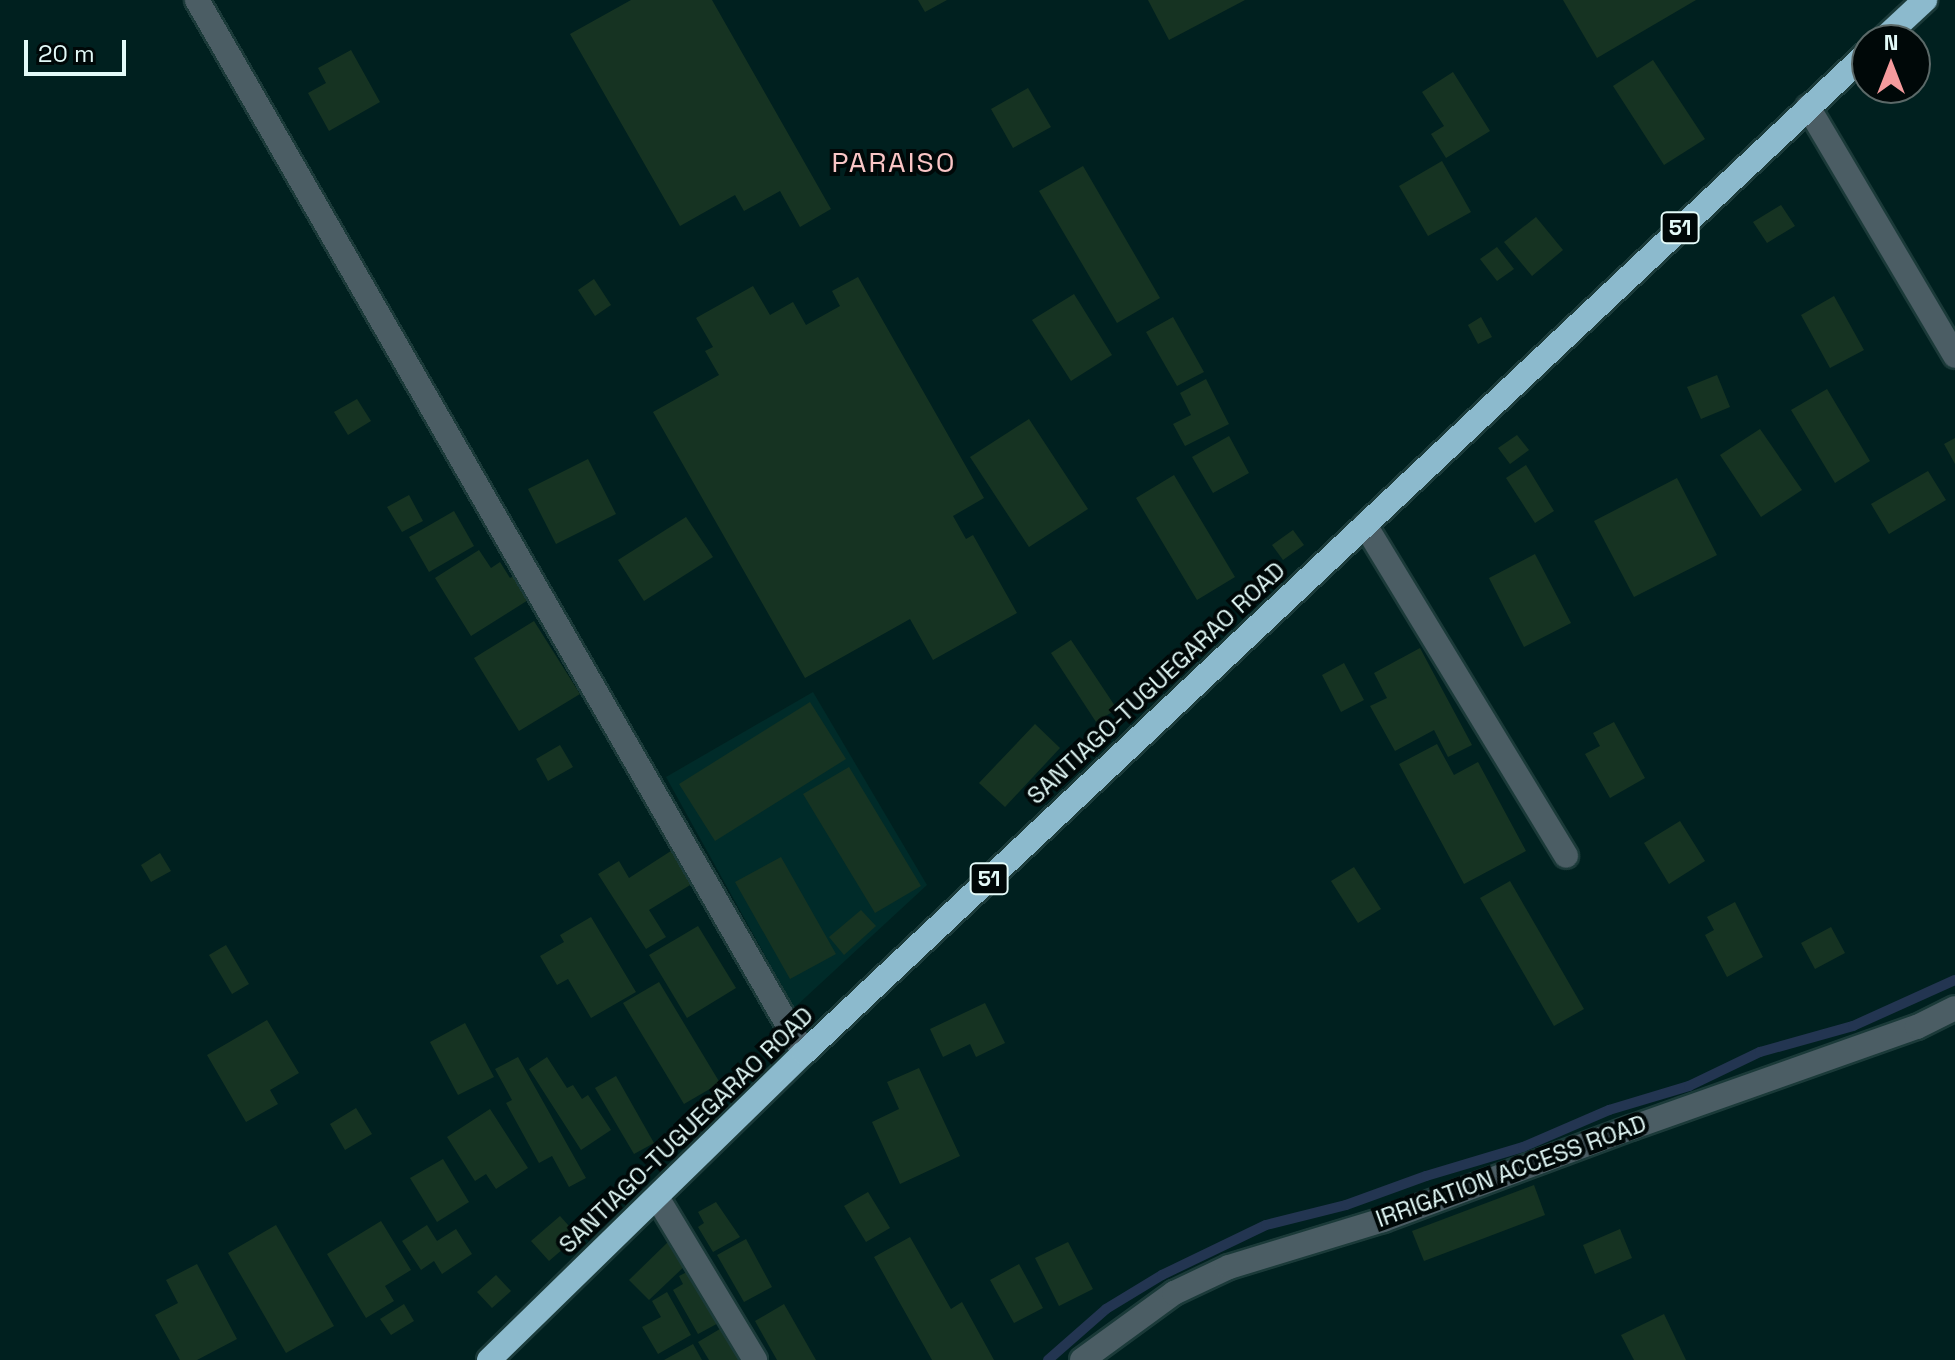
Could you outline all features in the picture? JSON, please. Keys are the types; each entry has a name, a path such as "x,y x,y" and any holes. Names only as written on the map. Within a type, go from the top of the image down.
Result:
{"highway":[{"path":"1899,24 1925,0"},
{"name":"SANTIAGO-TUGUEGARAO ROAD","path":"489,1360 658,1199 804,1053 1851,68"}],"street":[{"path":"197,0 804,1053"},
{"path":"1808,107 1955,356"},
{"path":"1365,525 1566,856"},
{"name":"IRRIGATION ACCESS ROAD","path":"1082,1360 1174,1293 1229,1267 1383,1220 1917,1027 1955,1008"},
{"path":"658,1199 755,1360"}],"shaded area":[{"path":"813,692 927,885 794,1008 666,777"}],"building":[{"path":"631,0 712,0 831,209 800,227 780,191 744,211 735,195 680,226 570,34"},
{"path":"918,0 947,0 925,12"},
{"path":"1148,0 1245,0 1169,40"},
{"path":"1563,0 1696,0 1597,58"},
{"path":"351,50 380,102 329,131 308,93 326,83 318,68"},
{"path":"1653,60 1705,139 1664,165 1613,86"},
{"path":"1453,72 1490,131 1446,158 1431,134 1444,126 1422,92"},
{"path":"1028,88 1051,127 1013,148 991,109"},
{"path":"1442,161 1471,212 1428,236 1399,186"},
{"path":"1083,166 1160,298 1117,323 1039,191"},
{"path":"1781,205 1795,226 1767,243 1753,222"},
{"path":"1536,217 1563,250 1532,276 1504,242"},
{"path":"1497,247 1514,269 1497,281 1480,259"},
{"path":"858,277 984,498 953,516 966,539 973,535 1017,613 933,660 910,619 805,678 653,412 719,375 705,351 713,347 696,318 753,286 770,315 793,302 806,325 840,306 832,291"},
{"path":"594,279 611,305 595,316 578,290"},
{"path":"1074,294 1112,355 1071,381 1032,320"},
{"path":"1834,296 1864,350 1830,368 1801,315"},
{"path":"1173,317 1204,372 1177,386 1146,332"},
{"path":"1481,317 1492,337 1478,344 1468,325"},
{"path":"1717,375 1730,407 1701,419 1687,387"},
{"path":"1206,379 1229,424 1185,446 1173,424 1191,415 1180,393"},
{"path":"1827,389 1870,461 1835,483 1791,410"},
{"path":"357,399 371,421 348,435 334,412"},
{"path":"1029,419 1088,509 1029,547 970,457"},
{"path":"1760,429 1802,490 1761,517 1720,455"},
{"path":"1517,435 1529,450 1510,464 1498,448"},
{"path":"1229,436 1249,473 1213,493 1192,457"},
{"path":"1955,438 1955,464 1944,444"},
{"path":"588,459 616,514 556,544 528,489"},
{"path":"1526,465 1554,511 1535,523 1506,478"},
{"path":"1928,471 1946,500 1889,534 1871,504"},
{"path":"1174,475 1235,577 1197,600 1136,498"},
{"path":"1677,478 1717,555 1634,597 1594,521"},
{"path":"409,495 423,521 402,532 387,507"},
{"path":"454,511 474,546 429,572 409,537"},
{"path":"686,517 713,557 644,601 618,560"},
{"path":"1293,530 1304,545 1283,560 1272,545"},
{"path":"479,550 491,568 500,562 510,578 518,574 533,597 471,636 435,578"},
{"path":"1535,554 1571,623 1524,647 1489,578"},
{"path":"534,621 580,694 519,731 474,658"},
{"path":"1071,640 1117,709 1096,722 1051,653"},
{"path":"1420,648 1472,745 1448,757 1434,730 1395,751 1370,706 1387,698 1374,673"},
{"path":"1344,663 1364,700 1341,712 1322,675"},
{"path":"810,702 846,759 715,841 679,784"},
{"path":"1614,722 1645,778 1610,798 1585,754 1600,746 1593,733"},
{"path":"1035,724 1060,748 1005,807 979,783"},
{"path":"1437,744 1454,775 1478,762 1526,851 1464,884 1399,764"},
{"path":"560,745 573,767 548,781 536,759"},
{"path":"849,767 921,886 875,913 803,794"},
{"path":"1680,821 1705,861 1669,884 1644,843"},
{"path":"674,849 695,882 649,910 666,937 646,949 598,874 619,861 629,878"},
{"path":"160,853 171,871 151,882 141,865"},
{"path":"781,857 836,954 790,979 735,882"},
{"path":"1354,867 1381,909 1358,923 1331,881"},
{"path":"1510,881 1584,1009 1554,1026 1480,898"},
{"path":"1735,902 1763,957 1727,977 1705,935 1714,930 1707,917"},
{"path":"861,910 876,926 844,955 829,937"},
{"path":"591,917 636,992 591,1018 568,979 557,985 540,956 564,942 560,935"},
{"path":"698,926 736,988 687,1018 649,955"},
{"path":"1831,927 1845,953 1815,969 1801,943"},
{"path":"226,945 249,984 232,994 209,955"},
{"path":"659,982 720,1083 684,1104 623,1003"},
{"path":"985,1003 1005,1043 976,1057 970,1044 943,1057 930,1029"},
{"path":"267,1020 299,1073 270,1090 278,1104 246,1122 207,1055"},
{"path":"465,1023 494,1077 458,1095 430,1042"},
{"path":"518,1057 586,1178 569,1187 552,1156 539,1163 506,1103 512,1100 495,1069"},
{"path":"547,1057 567,1088 573,1085 582,1099 588,1095 611,1130 581,1150 529,1069"},
{"path":"919,1068 960,1156 900,1184 872,1122 899,1109 887,1082"},
{"path":"616,1076 654,1143 634,1154 595,1088"},
{"path":"356,1108 372,1134 345,1150 330,1124"},
{"path":"490,1109 528,1168 496,1189 486,1174 475,1181 447,1137"},
{"path":"443,1159 469,1202 437,1222 410,1178"},
{"path":"1534,1185 1545,1215 1424,1261 1412,1231"},
{"path":"868,1192 890,1228 866,1242 844,1206"},
{"path":"716,1202 740,1237 713,1252 698,1227 704,1223 698,1212"},
{"path":"560,1216 578,1236 549,1261 531,1241"},
{"path":"381,1221 411,1270 385,1286 394,1301 366,1318 327,1254"},
{"path":"276,1225 334,1326 286,1353 228,1253"},
{"path":"427,1225 437,1241 456,1229 472,1254 442,1274 434,1261 421,1270 402,1241"},
{"path":"1620,1229 1632,1258 1595,1274 1583,1245"},
{"path":"910,1237 951,1309 962,1302 994,1360 932,1360 874,1257"},
{"path":"746,1239 772,1287 744,1302 717,1255"},
{"path":"669,1241 689,1262 649,1300 629,1280"},
{"path":"1068,1242 1093,1289 1059,1306 1035,1258"},
{"path":"197,1264 237,1339 197,1360 180,1360 155,1315 178,1303 166,1280"},
{"path":"1019,1264 1043,1308 1014,1323 990,1280"},
{"path":"695,1268 724,1320 698,1334 673,1290 683,1284 679,1276"},
{"path":"496,1275 511,1291 492,1308 477,1292"},
{"path":"667,1292 691,1335 658,1354 642,1327 661,1317 652,1301"},
{"path":"404,1304 414,1321 391,1335 380,1319"},
{"path":"784,1304 816,1360 777,1360 755,1321"},
{"path":"1664,1314 1686,1360 1634,1360 1621,1335"},
{"path":"730,1323 750,1360 709,1360 698,1342"},
{"path":"693,1344 702,1360 664,1360"}],"waterway":[{"path":"1048,1360 1106,1309 1162,1275 1266,1225 1346,1205 1426,1176 1523,1147 1609,1110 1689,1086 1760,1052 1853,1026 1955,980"}],"district":[{"name":"PARAISO","path":"894,162"}]}
